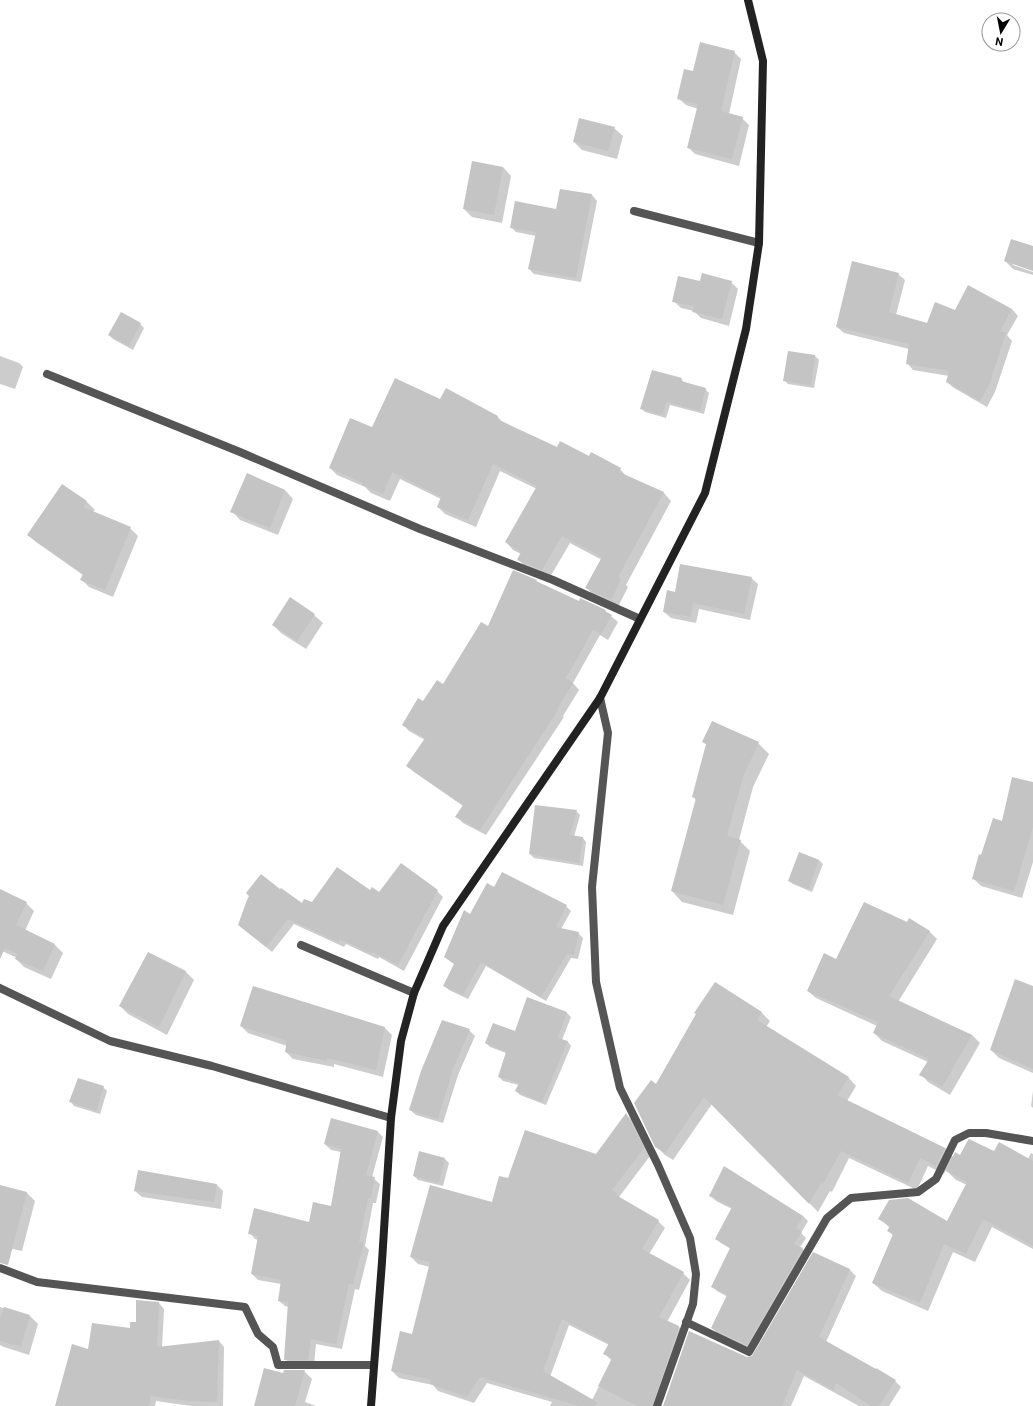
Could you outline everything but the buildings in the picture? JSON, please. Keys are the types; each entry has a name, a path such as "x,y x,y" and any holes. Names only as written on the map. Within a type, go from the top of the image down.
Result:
{"street":[{"path":"371,1406 391,1118 401,1041 414,994 443,926 600,698 705,493 746,329 759,243 763,61 748,0"},
{"path":"634,211 759,243"},
{"path":"47,374 240,452 420,529 553,580 640,619"},
{"path":"600,698 608,733 592,887 596,982 620,1088 658,1165 690,1238 696,1274 693,1304 657,1406"},
{"path":"301,945 414,994"},
{"path":"0,988 110,1041 212,1066 391,1118"},
{"path":"686,1322 748,1352 827,1218 851,1198 918,1192 936,1179 956,1140 969,1133 986,1133 1033,1141"},
{"path":"0,1268 37,1282 245,1307 258,1334 272,1347 278,1365 374,1365"}]}
